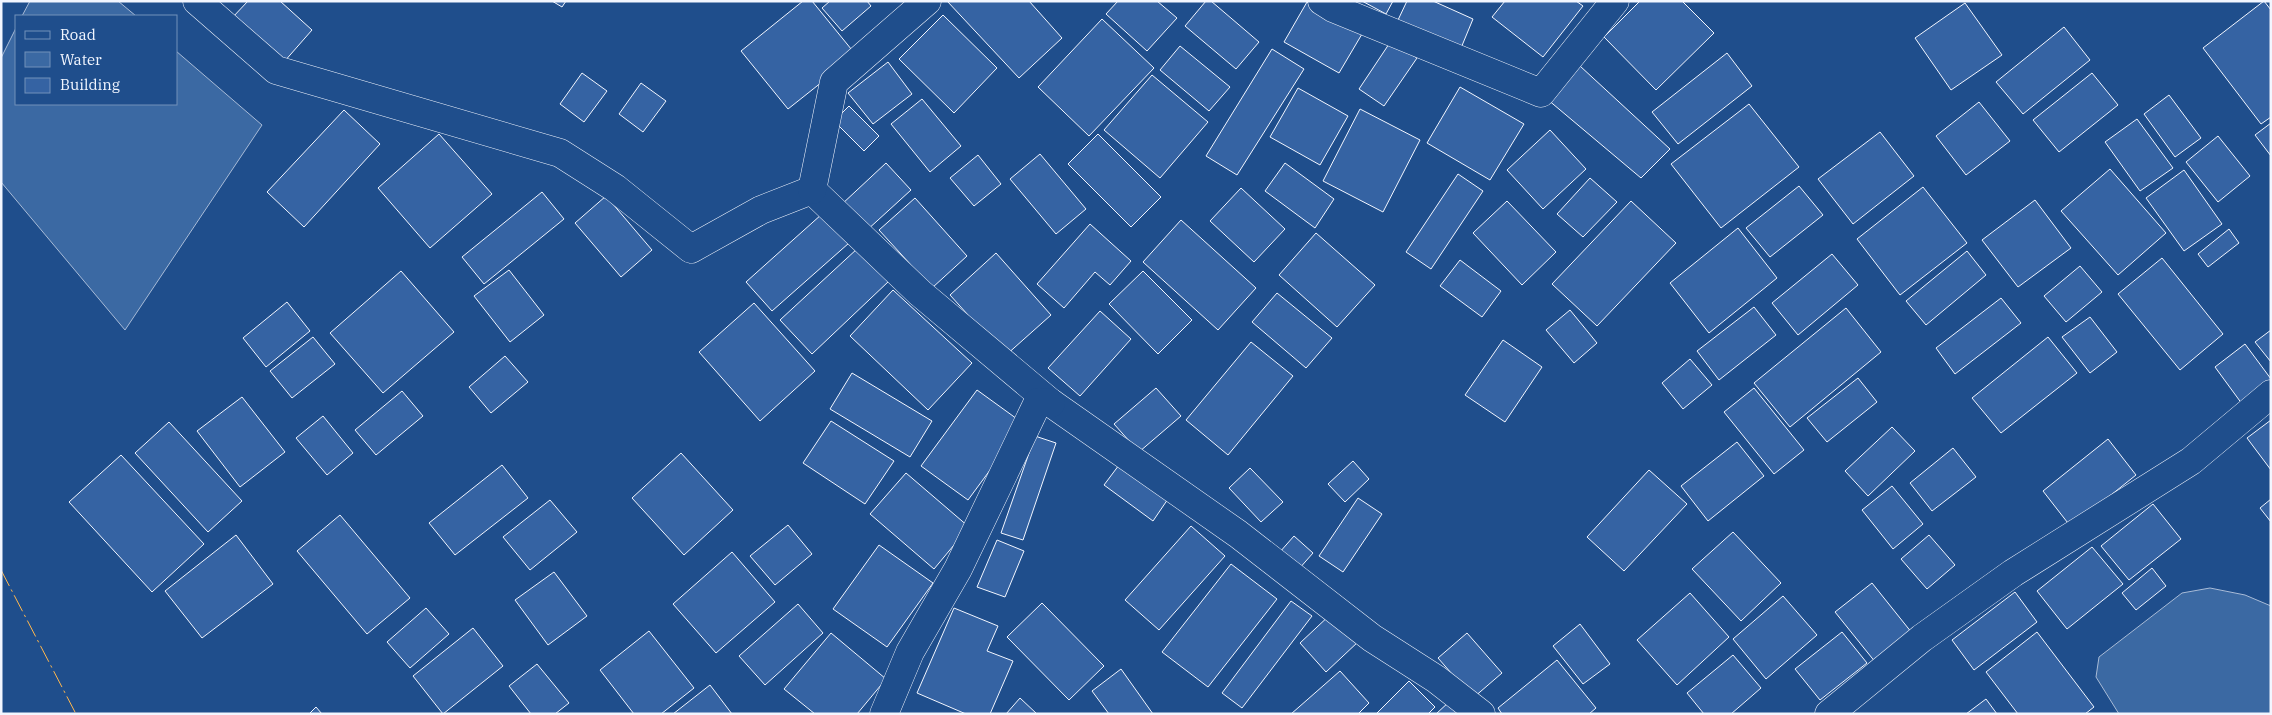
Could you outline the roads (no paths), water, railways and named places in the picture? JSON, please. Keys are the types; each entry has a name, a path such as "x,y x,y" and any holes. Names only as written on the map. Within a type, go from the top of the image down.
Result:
{"street":[{"path":"197,1 276,70 560,153 615,188 690,249 761,210 812,190"},
{"path":"812,190 834,82 927,1"},
{"path":"1322,1 1333,8 1541,93 1615,1"},
{"path":"812,190 920,293 1051,403 1238,534 1372,638 1436,679 1481,714"},
{"path":"1829,714 1922,638 2013,573 2191,461 2271,394"},
{"path":"884,714 910,652 958,569 1038,402 1051,403"}],"water":[{"path":"30,1 118,1 135,15 23,15"},
{"path":"15,30 15,105 178,105 178,53 262,125 125,330 1,182 1,58"},
{"path":"2210,588 2245,595 2271,606 2271,714 2119,714 2096,677 2099,657 2182,593"}]}
